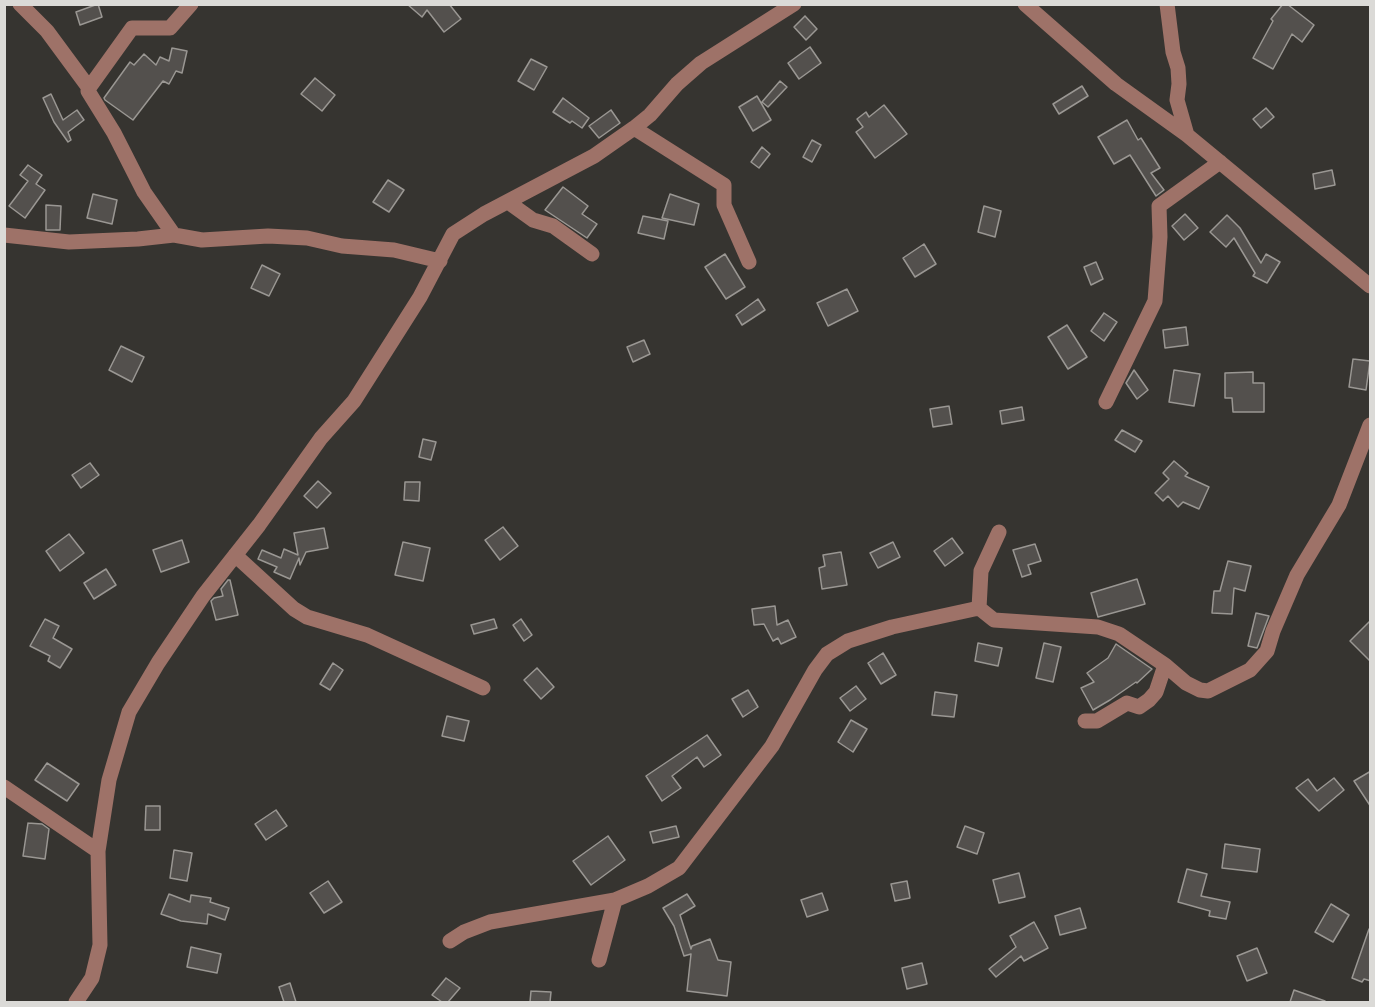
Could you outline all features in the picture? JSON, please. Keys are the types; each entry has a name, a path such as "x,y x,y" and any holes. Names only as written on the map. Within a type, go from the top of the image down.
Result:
{"street":[{"path":"20,4 47,31 89,88 88,91 114,133 144,192 174,235"},
{"path":"89,88 132,28 170,28 191,4"},
{"path":"76,1002 93,978 100,945 98,851 109,780 129,712 158,663 203,596 259,525 321,438 354,401 420,297 453,234 484,214 594,156 650,115 677,84 701,63 794,4"},
{"path":"1025,4 1116,84 1187,135 1371,286"},
{"path":"1167,4 1173,52 1178,68 1177,100 1187,135"},
{"path":"634,128 724,185 723,205 749,262"},
{"path":"1106,402 1155,301 1160,237 1159,206 1220,162"},
{"path":"508,202 533,220 553,226 592,254"},
{"path":"4,235 69,242 174,235 202,240 268,236 307,238 342,246 394,250 440,261"},
{"path":"979,608 994,620 1098,627 1119,634 1165,665 1186,683 1208,691 1250,670 1267,651 1297,574 1339,505 1371,425"},
{"path":"979,608 981,571 999,532"},
{"path":"235,555 294,609 307,617 367,635 483,688"},
{"path":"450,941 464,932 490,922 615,900 648,886 679,868 772,746 809,679 827,654 848,641 892,627 979,608"},
{"path":"1085,721 1097,721 1127,704 1139,707 1149,700 1156,692 1165,665"},
{"path":"4,787 98,851"},
{"path":"599,960 615,900"}],"building":[{"path":"98,4 102,17 80,25 76,12"},
{"path":"407,4 449,4 461,19 444,32 427,10 422,17"},
{"path":"1283,4 1287,4 1314,25 1302,42 1292,34 1273,69 1253,58 1273,21 1271,19"},
{"path":"805,16 817,29 806,40 794,27"},
{"path":"810,47 821,63 799,79 788,63"},
{"path":"172,48 187,51 182,73 176,71 169,84 163,81 133,120 105,100 104,98 130,62 134,65 144,54 156,65 160,57 169,61"},
{"path":"531,59 547,67 534,90 518,81"},
{"path":"315,78 335,95 322,111 301,94"},
{"path":"780,81 787,87 768,107 762,102"},
{"path":"1082,86 1088,96 1059,114 1053,104"},
{"path":"51,94 63,120 77,110 84,120 68,132 71,140 68,142 54,122 43,98"},
{"path":"757,96 771,120 753,131 739,107"},
{"path":"563,98 589,118 582,128 553,112"},
{"path":"884,105 907,134 875,158 856,132 863,127 857,119 866,112 869,117"},
{"path":"1266,108 1274,117 1261,128 1253,119"},
{"path":"611,110 620,123 599,138 589,126"},
{"path":"1127,120 1138,140 1141,138 1160,168 1151,173 1164,190 1156,196 1130,155 1114,164 1098,137"},
{"path":"812,140 821,145 812,162 803,157"},
{"path":"762,147 770,154 759,168 751,162"},
{"path":"28,165 42,175 36,184 45,190 25,218 9,206 28,181 20,175"},
{"path":"1332,170 1335,185 1315,189 1313,174"},
{"path":"388,180 404,190 389,212 373,202"},
{"path":"563,187 588,206 582,214 597,224 587,238 545,210"},
{"path":"93,194 117,200 112,224 87,218"},
{"path":"670,194 699,204 694,225 662,218"},
{"path":"46,205 61,206 60,230 46,230"},
{"path":"984,206 1001,211 995,237 978,232"},
{"path":"1185,214 1198,228 1184,240 1172,226"},
{"path":"1227,215 1240,228 1261,263 1266,254 1280,262 1267,283 1253,276 1255,273 1234,238 1226,247 1210,232"},
{"path":"643,216 668,221 664,239 638,233"},
{"path":"924,244 936,264 915,277 903,258"},
{"path":"725,254 745,287 726,299 705,267"},
{"path":"1096,262 1103,279 1091,285 1084,267"},
{"path":"262,265 280,274 269,296 251,288"},
{"path":"847,289 858,311 828,326 817,303"},
{"path":"758,299 765,310 742,325 736,315"},
{"path":"1104,313 1117,322 1104,341 1091,331"},
{"path":"1067,325 1087,357 1068,369 1048,337"},
{"path":"1186,327 1188,345 1165,348 1163,330"},
{"path":"644,340 650,354 633,362 627,347"},
{"path":"121,346 144,357 132,382 109,370"},
{"path":"1353,359 1370,361 1366,390 1349,387"},
{"path":"1134,370 1148,390 1137,399 1126,383"},
{"path":"1174,370 1200,374 1194,406 1169,402"},
{"path":"1253,372 1253,383 1264,383 1264,412 1233,412 1232,398 1225,398 1225,373"},
{"path":"949,406 952,424 933,427 930,409"},
{"path":"1022,407 1024,420 1002,424 1000,411"},
{"path":"1122,430 1142,441 1135,452 1115,440"},
{"path":"423,439 436,442 431,460 419,457"},
{"path":"1174,461 1188,473 1185,476 1209,487 1199,509 1183,502 1178,507 1168,496 1163,501 1155,493 1169,479 1163,473"},
{"path":"90,463 99,475 81,488 72,475"},
{"path":"318,481 331,493 317,508 304,496"},
{"path":"405,482 420,482 419,501 404,500"},
{"path":"503,527 518,546 500,560 485,540"},
{"path":"324,528 328,548 306,552 300,565 299,558 290,579 274,572 277,567 258,559 262,550 281,558 284,549 298,555 294,533"},
{"path":"69,534 84,553 60,571 46,551"},
{"path":"952,538 963,553 945,566 934,551"},
{"path":"182,540 189,562 161,572 153,550"},
{"path":"403,542 430,548 423,581 395,575"},
{"path":"893,542 900,557 878,568 870,553"},
{"path":"1035,544 1041,561 1028,565 1031,574 1022,577 1013,550"},
{"path":"841,552 847,585 822,589 819,568 825,566 823,555"},
{"path":"1228,561 1251,566 1245,591 1234,588 1232,614 1212,613 1214,591 1220,591"},
{"path":"106,569 116,585 94,599 84,583"},
{"path":"1137,579 1145,604 1098,617 1091,593"},
{"path":"230,580 238,615 216,620 211,601 223,596 221,589"},
{"path":"775,606 777,625 788,620 796,637 781,644 778,638 773,641 764,624 754,625 752,609"},
{"path":"1256,613 1269,616 1257,648 1248,646"},
{"path":"45,619 59,626 53,638 72,649 60,668 48,661 50,656 30,646"},
{"path":"494,619 497,628 474,634 471,625"},
{"path":"521,619 532,635 524,641 513,625"},
{"path":"1371,620 1371,662 1350,641"},
{"path":"978,643 1002,648 998,666 975,661"},
{"path":"1044,643 1061,647 1053,682 1036,678"},
{"path":"1116,644 1152,669 1137,683 1093,710 1081,688 1094,682 1087,673 1108,658"},
{"path":"883,653 896,675 881,684 868,663"},
{"path":"333,663 343,670 330,690 320,684"},
{"path":"537,668 554,687 541,699 524,680"},
{"path":"856,686 866,699 850,711 840,698"},
{"path":"748,690 758,707 743,717 732,699"},
{"path":"935,692 957,695 954,717 932,715"},
{"path":"447,716 469,721 464,741 442,736"},
{"path":"851,720 867,729 853,752 838,742"},
{"path":"707,735 721,755 704,767 697,757 672,776 681,788 662,801 646,776"},
{"path":"47,763 79,784 67,801 35,780"},
{"path":"1371,771 1371,807 1354,781"},
{"path":"1334,778 1344,790 1319,811 1296,788 1308,779 1317,791"},
{"path":"146,806 160,806 160,830 145,830"},
{"path":"276,810 287,826 266,840 255,824"},
{"path":"28,823 42,824 49,829 45,859 23,856"},
{"path":"676,826 679,837 653,843 650,832"},
{"path":"965,826 984,833 977,854 957,847"},
{"path":"608,836 625,860 591,885 573,861"},
{"path":"1225,844 1260,849 1257,872 1222,868"},
{"path":"174,850 192,853 187,881 170,878"},
{"path":"1187,869 1207,874 1201,896 1230,902 1226,919 1209,916 1210,911 1178,902"},
{"path":"1019,873 1025,897 999,903 993,880"},
{"path":"328,881 342,902 324,913 310,893"},
{"path":"907,881 910,898 895,901 891,884"},
{"path":"822,893 828,910 807,917 801,900"},
{"path":"169,894 190,902 191,895 211,898 210,902 229,908 225,920 208,914 207,924 181,921 161,914"},
{"path":"687,894 695,906 680,915 691,949 692,946 710,939 718,960 731,962 727,996 687,991 691,954 684,956 674,926 663,908"},
{"path":"1331,904 1349,915 1333,942 1315,932"},
{"path":"1080,908 1086,928 1060,935 1055,916"},
{"path":"1034,922 1048,948 1024,961 1021,956 996,977 989,969 1016,947 1010,936"},
{"path":"1369,929 1371,929 1371,981 1364,979 1362,982 1352,978"},
{"path":"191,947 221,954 217,973 187,967"},
{"path":"1257,948 1267,973 1247,981 1237,956"},
{"path":"922,963 927,984 907,989 902,968"},
{"path":"446,978 460,988 448,1002 442,1002 432,995"},
{"path":"290,983 296,1002 284,1002 279,987"},
{"path":"1294,990 1325,1001 1325,1002 1290,1002"},
{"path":"531,991 551,992 550,1002 530,1002"}]}
